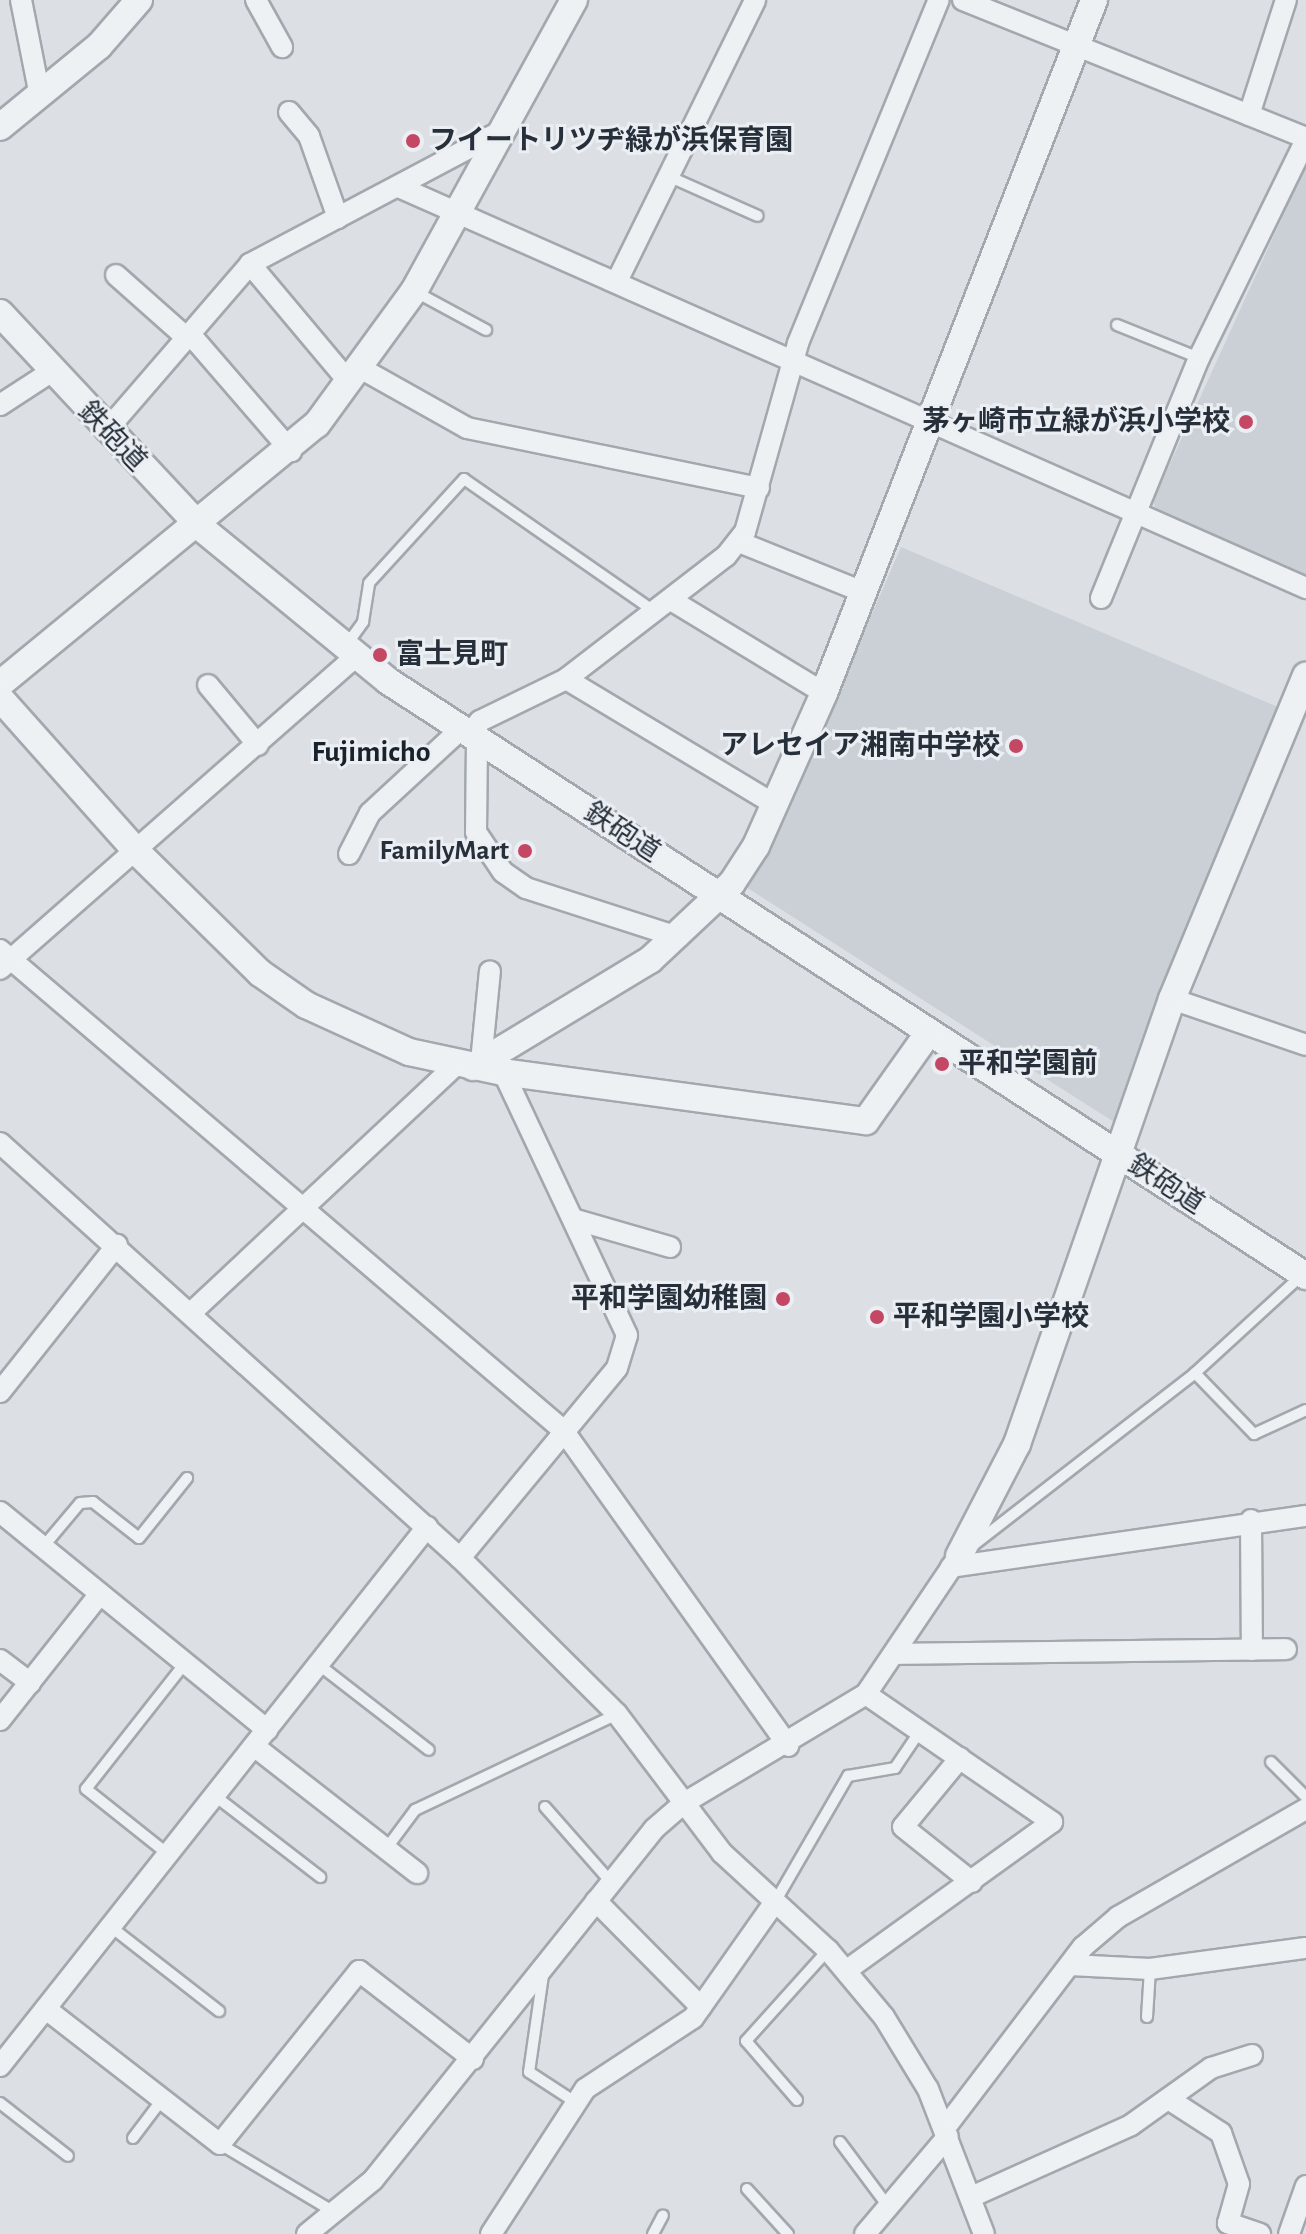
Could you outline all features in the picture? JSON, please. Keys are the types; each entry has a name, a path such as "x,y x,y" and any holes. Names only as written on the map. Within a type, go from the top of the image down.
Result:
{"street":[{"path":"21,0 40,96"},
{"path":"0,127 40,96 139,0"},
{"path":"256,0 282,47"},
{"path":"0,684 200,527 291,451 356,376 414,291 574,0"},
{"path":"617,281 755,0"},
{"path":"349,854 370,813 469,734 480,721 566,679 739,542 759,488 792,360 939,0"},
{"path":"963,0 1306,139 1199,358 1101,598"},
{"path":"193,1311 298,1208 478,1067 623,979 678,937 719,896 777,806 931,421 1094,0"},
{"path":"1249,115 1286,0"},
{"path":"289,112 309,136 338,218"},
{"path":"106,431 250,264 503,130"},
{"path":"399,187 1306,588"},
{"path":"250,264 356,376 467,428 759,488"},
{"path":"116,275 188,336 291,451"},
{"name":"鉄砲道","path":"0,313 49,373 200,527 350,652 469,734 1305,1274"},
{"path":"0,405 49,373"},
{"path":"739,542 863,592"},
{"path":"662,606 824,693"},
{"path":"350,652 258,745 139,854 3,959 563,1430 788,1746"},
{"path":"307,2234 335,2213 473,2059 544,1973 610,1881 684,1803 788,1746 866,1694 896,1654 955,1561 1017,1444 1122,1157 1172,999 1306,676"},
{"path":"566,679 777,806"},
{"path":"208,685 258,745"},
{"path":"0,698 139,854 260,973 306,1005 363,1034 478,1067 866,1121 929,1032"},
{"path":"469,734 476,832 503,872 526,888 678,937"},
{"path":"460,1558 617,1368 627,1335 573,1219 478,1067 490,971"},
{"path":"1172,999 1306,1045"},
{"path":"0,1143 193,1311 427,1527 617,1714 684,1803 774,1903 847,1970 909,2053 946,2132 984,2234"},
{"path":"573,1219 670,1247"},
{"path":"3,1384 117,1245"},
{"path":"0,1512 185,1663 260,1738 417,1873"},
{"path":"955,1561 1251,1520 1306,1516"},
{"path":"1251,1520 1252,1650"},
{"path":"0,2066 427,1527"},
{"path":"0,1720 100,1594"},
{"path":"896,1654 1286,1649"},
{"path":"0,1660 30,1683"},
{"path":"847,1970 1052,1822 866,1694"},
{"path":"960,1758 903,1827 972,1882"},
{"path":"865,2234 946,2132 1070,1965 1118,1917 1306,1809"},
{"path":"596,1901 701,2007"},
{"path":"491,2234 575,2102 599,2073 701,2007 774,1903"},
{"path":"1070,1965 1150,1969 1306,1948"},
{"path":"46,2009 220,2144 359,1971 473,2059"},
{"path":"971,2197 1073,2154 1170,2100 1211,2068 1252,2055"},
{"path":"1170,2100 1221,2133 1239,2184 1228,2223 1260,2234"},
{"path":"1289,2234 1306,2186"}],"lane":[{"path":"668,176 758,216"},
{"path":"414,291 486,330"},
{"path":"1117,325 1199,358"},
{"path":"350,652 363,622 369,583 464,479 662,606"},
{"path":"955,1561 1195,1373 1305,1274"},
{"path":"1195,1373 1254,1434 1306,1410"},
{"path":"43,1547 80,1503 93,1502 139,1538 187,1478"},
{"path":"169,1855 86,1789 185,1663"},
{"path":"318,1664 429,1750"},
{"path":"386,1849 415,1810 617,1714"},
{"path":"774,1903 848,1776 895,1768 920,1731"},
{"path":"1271,1762 1306,1797"},
{"path":"215,1796 320,1877"},
{"path":"545,1807 610,1881"},
{"path":"111,1927 219,2011"},
{"path":"797,2100 746,2041 828,1950"},
{"path":"1147,2017 1150,1969"},
{"path":"544,1973 529,2072 575,2102"},
{"path":"133,2138 161,2101"},
{"path":"0,2103 68,2156"},
{"path":"840,2142 887,2205"},
{"path":"220,2144 335,2213"},
{"path":"747,2189 788,2234"},
{"path":"653,2234 663,2215"}],"shaded area":[{"name":"茅ヶ崎市立緑が浜小学校","path":"1306,165 1306,575 1156,510 1153,501"},
{"path":"901,547 1278,707 1114,1122 746,887 779,828"}],"place":[{"name":"フイートリツヂ緑が浜保育園","path":"413,141"},
{"name":"茅ヶ崎市立緑が浜小学校","path":"1246,422"},
{"name":"富士見町","path":"380,655"},
{"name":"アレセイア湘南中学校","path":"1016,746"},
{"name":"FamilyMart","path":"525,851"},
{"name":"平和学園前","path":"942,1064"},
{"name":"平和学園幼稚園","path":"783,1299"},
{"name":"平和学園小学校","path":"877,1317"}],"district":[{"name":"Fujimicho","path":"371,752"}]}
